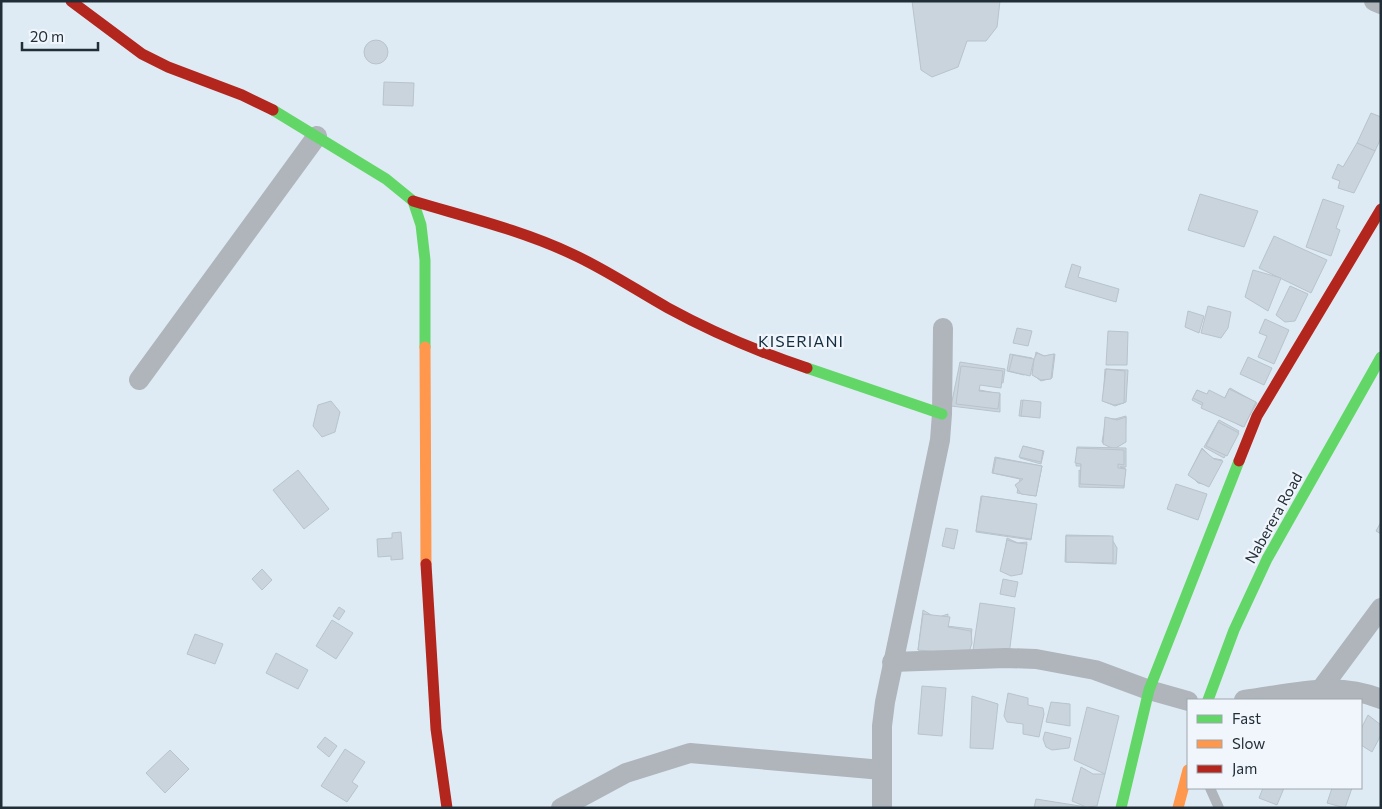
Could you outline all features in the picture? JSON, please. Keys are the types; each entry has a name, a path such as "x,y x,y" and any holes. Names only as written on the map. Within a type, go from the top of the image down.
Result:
{"street":[{"path":"71,1 142,54 168,67 242,94 274,110 386,179 413,201 528,235 573,254 670,309 724,336 776,358 942,414"},
{"path":"1374,1 1381,4"},
{"path":"139,380 316,136"},
{"path":"413,201 421,225 425,260 425,544 436,728 447,808"},
{"path":"1122,808 1150,690 1257,416 1381,209"},
{"path":"882,808 882,726 892,662 935,466 942,414 944,328"},
{"name":"Naberera Road","path":"1208,699 1234,630 1267,559 1381,357"},
{"path":"1321,689 1381,608"},
{"path":"892,662 1006,658 1036,659 1095,670 1150,690 1187,701"},
{"path":"1251,699 1321,689 1353,690 1381,700"},
{"path":"561,808 626,773 690,753 882,770"},
{"path":"1178,808 1187,774"}],"lane":[{"path":"1210,789 1219,808"}],"building":[{"path":"912,1 1000,1 997,27 986,41 967,41 958,67 932,77 921,70"},
{"path":"376,40 381,41 387,47 387,57 381,63 376,64 371,63 365,57 364,52 365,47 371,41"},
{"path":"384,82 414,83 413,106 383,105"},
{"path":"1371,113 1381,117 1381,138 1375,151 1357,143"},
{"path":"1357,143 1375,151 1354,193 1338,188 1340,181 1332,178 1338,164 1343,167"},
{"path":"1200,194 1258,211 1244,247 1188,230"},
{"path":"1323,199 1344,206 1336,228 1340,230 1331,256 1306,247"},
{"path":"1274,236 1327,260 1311,293 1259,268"},
{"path":"1072,264 1081,267 1078,277 1119,289 1116,302 1065,287"},
{"path":"1253,270 1281,278 1268,311 1245,297"},
{"path":"1290,286 1308,294 1295,321 1285,322 1276,315"},
{"path":"1208,306 1231,312 1228,328 1221,338 1201,333"},
{"path":"1188,311 1204,316 1199,333 1185,327"},
{"path":"1265,319 1289,330 1274,364 1258,357 1267,336 1259,333"},
{"path":"1017,328 1032,331 1028,346 1013,343"},
{"path":"1108,331 1128,332 1127,365 1106,365"},
{"path":"1036,352 1044,356 1055,354 1052,378 1041,381 1032,374"},
{"path":"1037,353 1044,356 1054,354 1051,379 1041,380 1032,375 1034,359"},
{"path":"1010,354 1032,358 1030,370 1024,375 1007,371"},
{"path":"1013,355 1034,359 1030,376 1009,371"},
{"path":"1248,357 1272,368 1264,385 1240,374"},
{"path":"960,362 1005,369 1003,383 974,378 970,397 980,390 1000,394 1000,412 951,406"},
{"path":"961,366 1003,371 1001,388 980,385 979,391 1000,393 998,409 956,404"},
{"path":"1105,369 1128,370 1126,402 1115,406 1103,401"},
{"path":"1106,369 1125,371 1124,403 1114,405 1102,401"},
{"path":"1230,388 1257,403 1243,427 1192,400 1197,390 1207,395 1209,391 1224,399"},
{"path":"1229,389 1256,402 1244,427 1201,408 1203,403 1193,398 1197,390 1207,394 1209,390 1225,398"},
{"path":"1021,400 1039,404 1038,417 1019,416"},
{"path":"1023,400 1041,402 1040,418 1021,416"},
{"path":"331,401 340,412 335,432 322,437 313,426 318,405"},
{"path":"1126,416 1125,442 1113,447 1102,442 1106,418 1115,419"},
{"path":"1105,417 1117,420 1126,417 1126,442 1114,449 1103,444"},
{"path":"1219,420 1239,431 1224,458 1204,447"},
{"path":"1218,422 1239,433 1227,456 1206,446"},
{"path":"1023,446 1044,451 1041,464 1020,458"},
{"path":"1023,446 1043,451 1041,462 1019,457"},
{"path":"1077,447 1126,448 1126,467 1120,467 1125,468 1124,488 1079,487 1079,470 1081,471 1081,466 1076,466"},
{"path":"1077,448 1124,450 1124,465 1118,464 1118,468 1126,469 1124,486 1080,484 1081,464 1075,463"},
{"path":"1202,448 1212,458 1222,460 1209,485 1198,483 1189,474"},
{"path":"1202,449 1214,459 1223,461 1209,487 1188,475"},
{"path":"995,457 1042,466 1036,496 1017,493 1020,479 992,473"},
{"path":"996,458 1042,466 1036,496 1021,494 1015,485 1023,479 993,473"},
{"path":"298,470 329,509 304,529 273,490"},
{"path":"1176,484 1207,494 1198,520 1167,509"},
{"path":"981,496 1036,504 1031,540 976,532"},
{"path":"982,496 1037,504 1031,539 976,531"},
{"path":"1381,522 1381,534 1376,531"},
{"path":"946,528 958,530 954,549 942,546"},
{"path":"401,532 403,559 391,560 391,556 378,557 377,539 392,538 392,533"},
{"path":"1066,535 1110,536 1117,548 1116,564 1065,562"},
{"path":"1066,536 1113,536 1113,563 1066,562"},
{"path":"1007,538 1018,543 1027,542 1022,572 1011,575 1002,570"},
{"path":"1007,540 1027,544 1022,574 1011,576 1000,571"},
{"path":"262,569 272,580 262,590 252,579"},
{"path":"1003,579 1018,582 1015,597 1000,594"},
{"path":"980,603 1015,608 1009,655 973,650"},
{"path":"339,607 345,611 339,620 333,616"},
{"path":"923,610 936,618 948,614 947,626 972,629 969,656 918,650"},
{"path":"923,614 950,617 948,627 971,631 972,643 968,655 918,650"},
{"path":"332,620 353,633 336,659 316,646"},
{"path":"195,634 223,644 215,664 187,654"},
{"path":"276,653 308,670 298,689 266,673"},
{"path":"922,686 946,688 942,736 918,734"},
{"path":"1008,693 1028,698 1028,705 1043,708 1044,714 1039,737 1023,734 1023,724 1007,722 1004,716"},
{"path":"972,696 998,704 993,749 970,748"},
{"path":"1051,702 1070,704 1070,726 1046,722"},
{"path":"1087,707 1119,716 1105,774 1074,760"},
{"path":"1368,715 1381,725 1381,735 1372,752 1362,746 1362,727"},
{"path":"1045,732 1071,738 1069,748 1052,750 1046,747 1043,739"},
{"path":"325,737 337,746 329,757 317,747"},
{"path":"345,749 365,762 352,782 358,786 347,802 321,786"},
{"path":"170,750 189,769 165,793 146,773"},
{"path":"1081,767 1093,774 1105,774 1097,806 1086,807 1072,801"},
{"path":"1263,789 1284,789 1277,805 1259,798"},
{"path":"1332,789 1352,789 1345,808 1327,803"},
{"path":"1036,799 1086,807 1034,808"}],"traffic: fast":[{"path":"273,110 386,179 413,201 421,225 425,260 425,347"},
{"path":"1208,699 1234,630 1267,559 1381,357"},
{"path":"807,368 942,414"},
{"path":"1121,808 1149,690 1239,461"}],"traffic: slow":[{"path":"425,347 426,564"},
{"path":"1178,808 1187,774"}],"traffic: jam":[{"path":"71,1 142,54 168,67 242,95 273,110"},
{"path":"413,201 493,224 553,245 596,266 668,308 702,325 771,355 807,368"},
{"path":"1239,461 1257,416 1381,209"},
{"path":"426,564 436,729 447,808"}],"district":[{"name":"KISERIANI","path":"801,341"}]}
